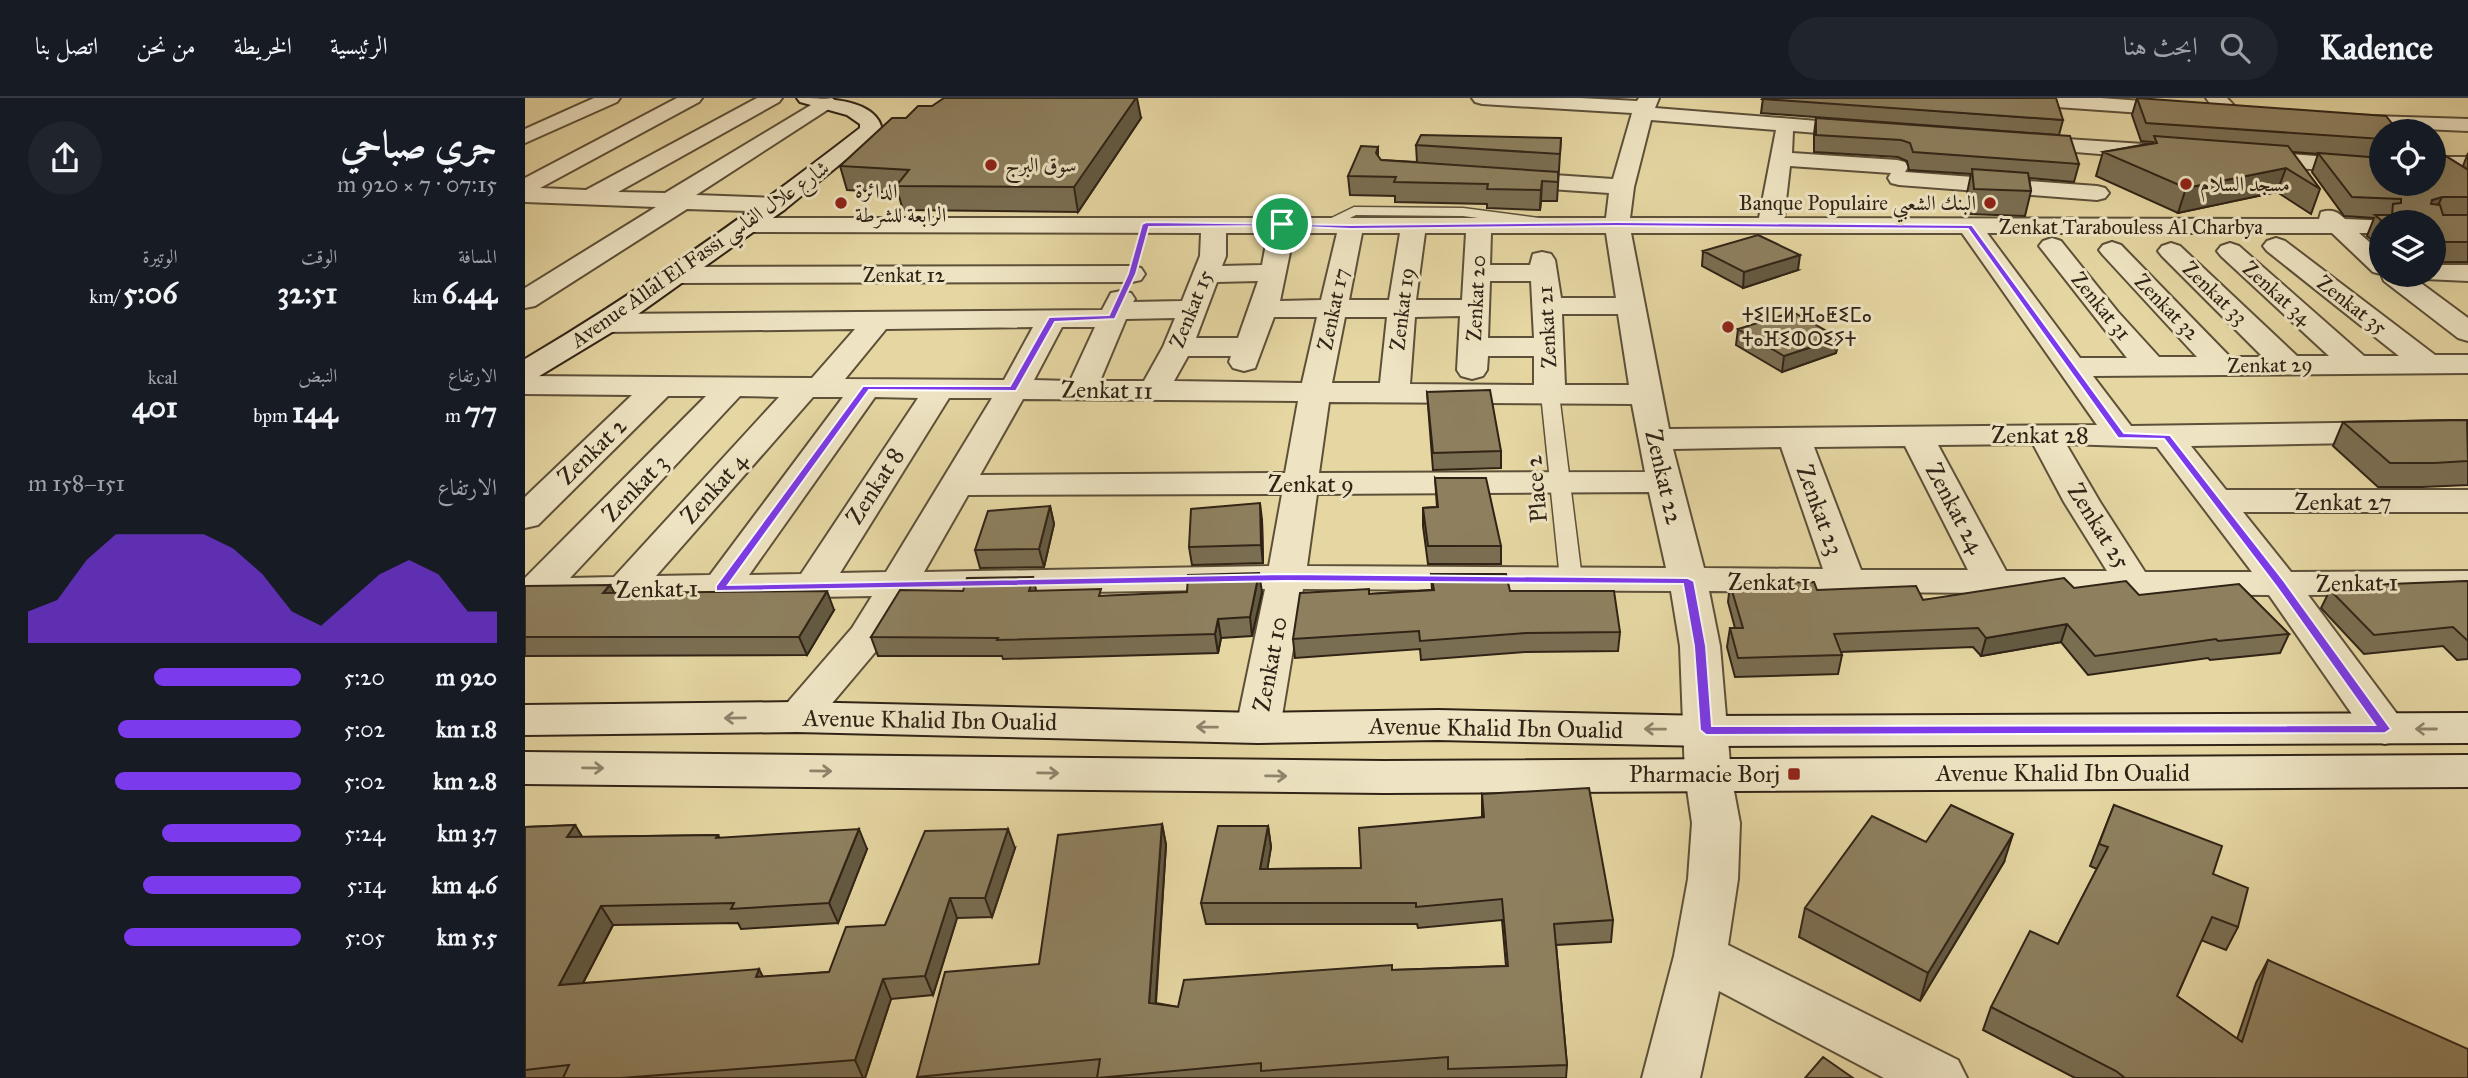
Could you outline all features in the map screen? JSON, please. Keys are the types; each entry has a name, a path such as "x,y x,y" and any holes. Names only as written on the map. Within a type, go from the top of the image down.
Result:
{"street":[{"path":"525,137 610,98"},
{"path":"525,187 692,98"},
{"path":"591,197 772,98"},
{"path":"1482,98 1645,106 1889,138 1907,227"},
{"path":"2013,98 2257,115"},
{"path":"2216,98 2232,114"},
{"path":"531,292 676,201 818,100"},
{"name":"Avenue Allal El Fassi شارع علال الفاسي","path":"525,372 607,323 776,205 871,130 870,122 854,111 818,100"},
{"path":"2082,101 2083,146 2110,239"},
{"name":"Zenkat 22","path":"1645,106 1622,187 1616,224 1654,439 1688,581 1700,646 1707,752 1716,823 1713,879 1700,957 1671,1078"},
{"path":"538,112 577,114"},
{"path":"2320,120 2369,126"},
{"path":"1772,226 1771,211 1785,125"},
{"path":"2446,126 2468,125"},
{"path":"2004,140 2194,154"},
{"path":"2222,156 2369,167"},
{"path":"1780,159 2097,193"},
{"path":"2289,162 2336,226 2369,255"},
{"path":"1485,178 1622,187"},
{"path":"525,195 776,205"},
{"name":"Zenkat Tarabouless Al Charbya","path":"747,225 1282,224 1351,227 1424,221 1479,226 1616,224 1980,227 2110,239 2279,236 2336,226 2369,226"},
{"name":"Zenkat 19","path":"1394,393 1405,272 1424,221"},
{"path":"1081,390 1132,274 1146,224"},
{"name":"Zenkat 15","path":"1154,390 1178,347 1213,256 1214,224"},
{"path":"1178,347 1247,355 1274,273 1282,224"},
{"path":"915,275 959,225"},
{"name":"Zenkat 20","path":"1479,226 1473,359 1549,347"},
{"name":"Zenkat 17","path":"1315,392 1351,227"},
{"path":"1980,227 2052,246 2110,239 2171,251 2230,251 2279,236"},
{"path":"1980,227 2071,366 2121,436"},
{"name":"Zenkat 35","path":"2279,236 2428,364"},
{"name":"Zenkat 32","path":"2110,239 2221,365"},
{"name":"Zenkat 31","path":"2052,246 2108,318 2150,365"},
{"name":"Zenkat 33","path":"2171,251 2289,365"},
{"name":"Zenkat 34","path":"2230,251 2355,364"},
{"name":"Zenkat 21","path":"1477,273 1543,266 1548,306 1550,394"},
{"path":"1205,274 1274,273"},
{"path":"2446,273 2468,273"},
{"name":"Zenkat 12","path":"675,275 1132,274"},
{"path":"2412,287 2456,314 2468,332"},
{"path":"1548,306 1630,306"},
{"path":"1264,309 1475,308"},
{"path":"607,323 1052,319 1192,309"},
{"path":"797,717 868,635 1052,319"},
{"name":"Zenkat 4","path":"623,590 877,322"},
{"name":"Zenkat 29","path":"2071,366 2468,364"},
{"name":"Zenkat 11","path":"525,384 1646,395"},
{"name":"Zenkat 2","path":"525,517 660,386"},
{"name":"Zenkat 3","path":"530,591 733,386"},
{"path":"720,588 866,388"},
{"name":"Zenkat 8","path":"813,585 940,388"},
{"name":"Zenkat 10","path":"1258,728 1286,578 1315,392"},
{"name":"Zenkat 28","path":"1654,439 2044,434 2167,437 2468,431"},
{"name":"Zenkat 25","path":"2044,434 2082,502 2133,582"},
{"name":"Zenkat 24","path":"1916,435 1993,581"},
{"path":"2167,437 2280,584 2385,729"},
{"name":"Zenkat 23","path":"1794,438 1847,582"},
{"name":"Zenkat 9","path":"956,485 1665,482"},
{"name":"Zenkat 27","path":"2217,501 2468,501"},
{"name":"Zenkat 1","path":"530,591 1286,578 2280,584 2468,582"},
{"name":"Avenue Khalid Ibn Oualid","path":"525,720 797,717 1258,728 1438,725 1707,752 2468,771"},
{"name":"Avenue Khalid Ibn Oualid","path":"528,772 1384,777 1707,752 2468,728"},
{"path":"1700,957 1938,1078"}],"lane":[{"path":"1322,226 1354,211 1424,221 1463,212 1560,225"},
{"name":"Place 2","path":"1550,394 1571,579"}],"building":[{"name":"سوق البرج","path":"944,98 1136,98 1074,187 896,186 909,170 840,166 892,118 906,118 918,106 932,106"},
{"path":"2056,98 2063,120 1762,99"},
{"path":"2137,98 2386,116 2388,119 2369,119 2369,138 2146,123"},
{"path":"1816,118 2070,136 2079,164 1913,152 1910,143 1901,140 1816,135"},
{"path":"1421,135 1561,138 1560,154 1416,145"},
{"path":"2154,136 2288,146 2320,189 2286,168 2186,188 2103,152 2157,143"},
{"path":"1361,146 1378,147 1376,153 1381,160 1558,172 1558,182 1542,181 1541,190 1487,189 1488,184 1394,182 1396,177 1348,176"},
{"path":"2318,153 2369,157 2369,196 2446,196 2446,156 2468,170 2468,197 2442,197 2432,200 2431,204 2440,205 2442,210 2392,210 2393,204 2401,203 2401,199 2352,197"},
{"path":"1972,169 2028,173 2031,191 1974,189"},
{"path":"2446,215 2468,215 2468,242 2446,242"},
{"path":"1758,235 1800,255 1744,272 1703,251"},
{"path":"1793,312 1839,338 1784,356 1738,329"},
{"path":"1490,390 1501,451 1433,453 1427,392"},
{"path":"2467,420 2468,461 2434,463 2390,463 2343,422"},
{"path":"1435,478 1486,478 1501,546 1428,546 1423,508 1438,507"},
{"path":"1260,503 1261,545 1189,547 1191,509"},
{"path":"1050,506 1039,549 975,550 988,511"},
{"path":"1259,573 1250,617 1218,619 1215,634 997,640 998,638 871,637 900,590 963,591 967,578 1033,577 1029,591 1101,589 1099,596 1187,592 1188,575"},
{"path":"1431,574 1506,574 1510,591 1614,591 1620,632 1526,633 1420,641 1419,631 1293,639 1300,593 1369,589 1369,594 1434,590"},
{"path":"2064,578 2074,588 2126,581 2139,595 2239,584 2289,634 2218,641 2216,639 2095,656 2067,624 1986,638 1978,628 1834,634 1842,655 1738,658 1730,628 1743,628 1730,584 1814,582 1817,590 1916,586 1923,600"},
{"path":"2468,581 2468,641 2453,627 2374,635 2330,590 2389,584"},
{"path":"610,585 603,593 827,591 799,637 525,637 525,586"},
{"path":"1589,788 1613,920 1554,924 1567,1065 1448,1069 1448,1057 1261,1071 1261,1063 1097,1078 1100,1059 917,1077 945,972 1039,964 1058,835 1162,824 1149,1003 1178,1007 1184,980 1392,965 1392,970 1508,966 1502,899 1416,907 1416,903 1201,903 1218,826 1268,826 1260,869 1361,868 1359,828 1484,817 1482,794"},
{"path":"1951,805 2013,834 1928,973 1805,908 1872,816 1926,842"},
{"path":"2114,805 2222,846 2213,874 2248,888 2238,927 2212,917 2177,996 2242,1042 2268,960 2468,1049 2468,1078 2125,1078 1991,1007 2030,931 2058,944 2108,847 2099,844"},
{"path":"575,825 567,837 718,835 716,838 859,829 829,903 731,909 734,903 601,906 559,985 759,969 756,977 829,972 846,927 885,925 925,831 1008,829 985,898 950,898 925,976 883,979 855,1060 621,1078 563,1078 569,1065 525,1070 525,827"},
{"path":"1823,1057 1853,1078 1805,1078"}],"place":[{"name":"سوق البرج","path":"991,165"},
{"name":"مسجد السلام","path":"2186,184"},
{"name":"الدائرة الرابعة للشرطة","path":"841,203"},
{"name":"Banque Populaire البنك الشعبي","path":"1990,203"},
{"name":"ⵜⵉⵏⵎⵍ ⴼⴰⵟⵉⵎⴰ ⵜⴰⴼⵉⵀⵔⵉⵢⵜ","path":"1728,327"},
{"name":"Pharmacie Borj","path":"1794,774"}],"route":[{"path":"1146,224 1282,224 1351,227 1616,224 1970,227 2121,436 2167,437 2280,584 2385,729 1706,730 1700,646 1688,581 1286,578 720,588 866,388 1013,389 1052,319 1112,317 1132,274 1146,224"}]}
